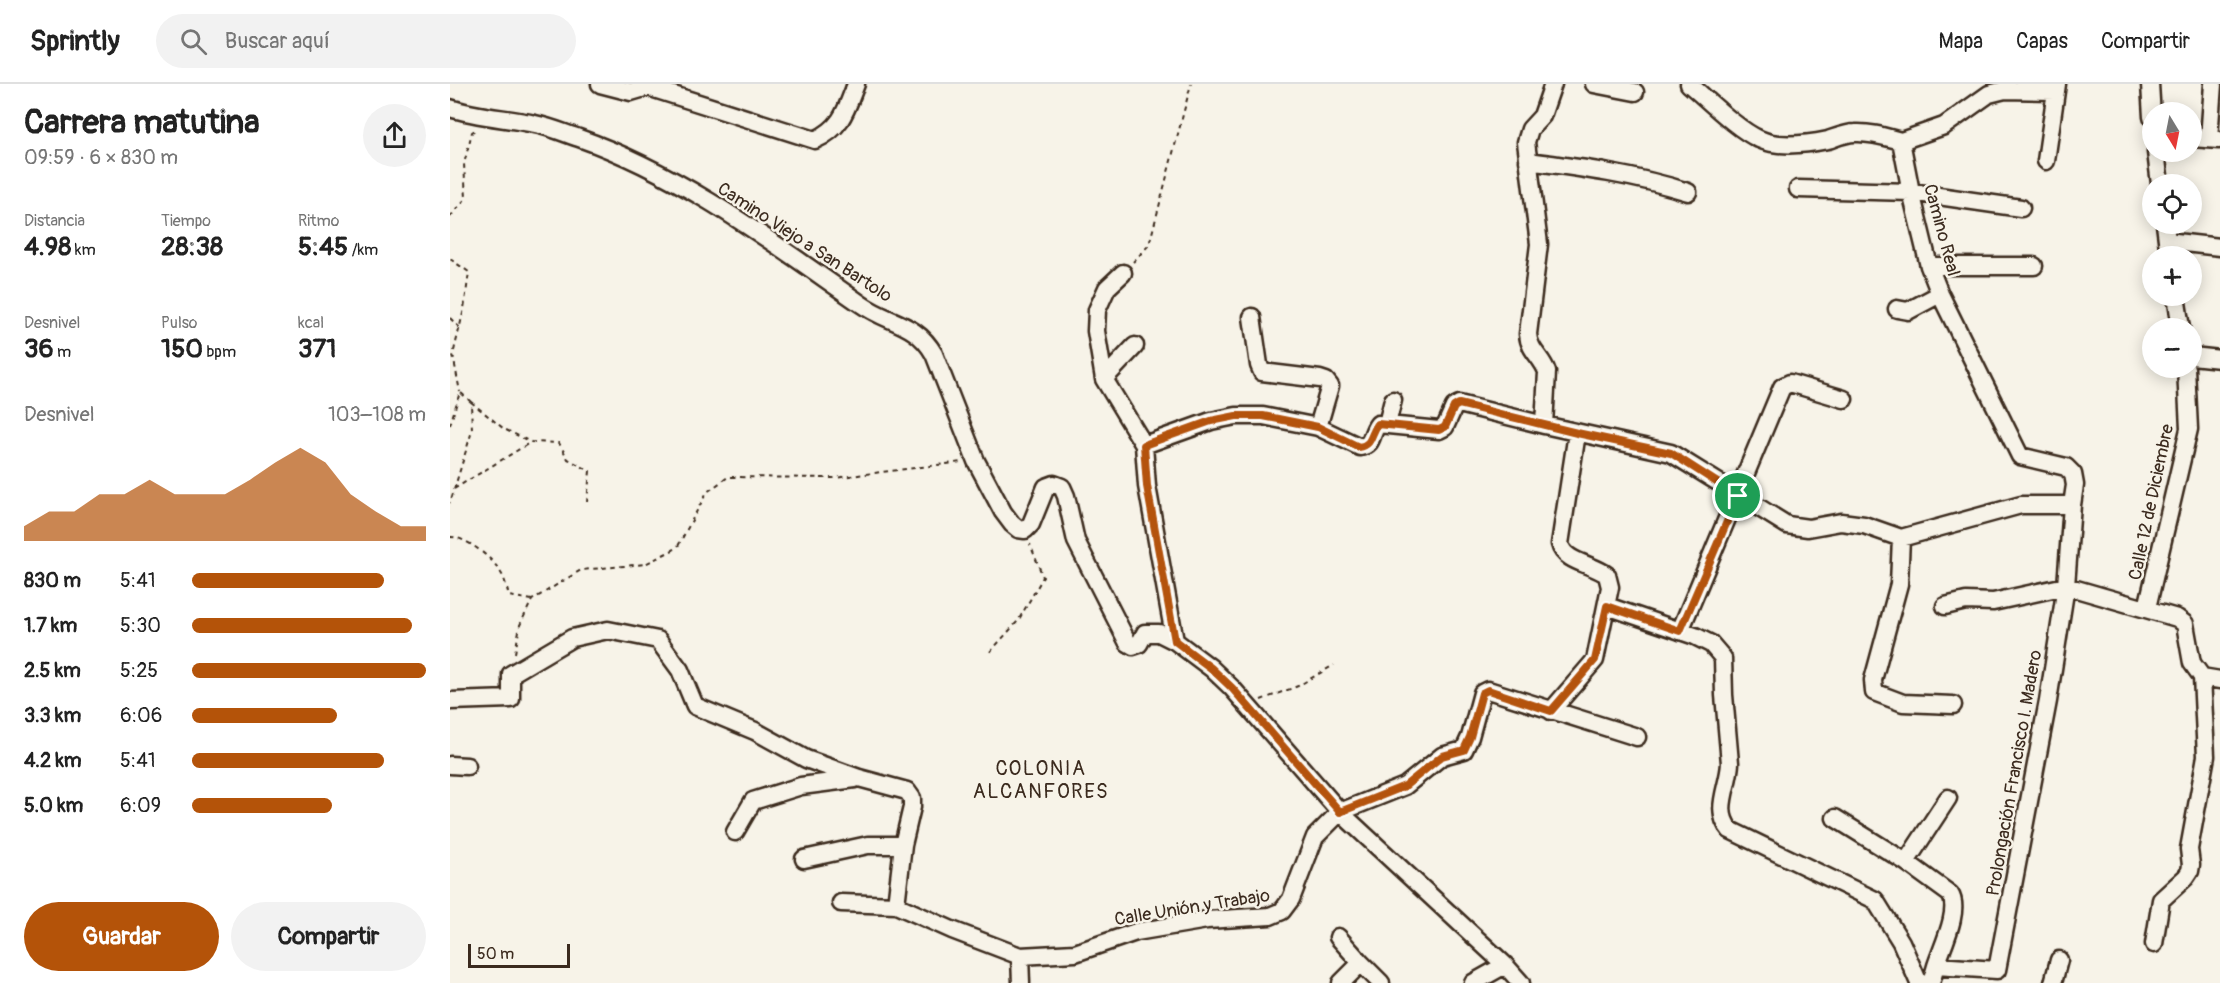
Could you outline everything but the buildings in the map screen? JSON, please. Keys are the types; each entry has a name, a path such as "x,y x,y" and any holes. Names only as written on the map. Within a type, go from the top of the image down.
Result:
{"street":[{"path":"600,84 630,92 648,87 815,140 830,133 843,118 856,84"},
{"path":"1544,425 1547,372 1545,364 1528,344 1539,244 1526,142 1530,129 1542,116 1553,84"},
{"path":"1594,84 1635,92"},
{"path":"1689,84 1759,139 1781,143 1825,140 1854,133 1880,135 1901,141 1944,126 1989,94 2005,90 2056,88 2046,161"},
{"path":"2150,84 2151,102"},
{"path":"2213,84 2215,139"},
{"name":"Camino Viejo a San Bartolo","path":"450,108 492,118 537,124 581,139 669,178 756,231 871,311 914,330 927,340 934,354 976,460 1003,512 1018,529 1025,530"},
{"name":"Camino Real","path":"1901,141 1929,266 1940,294 2020,456 2066,467 2073,474 2075,485 2072,505"},
{"path":"1527,161 1619,173 1688,192"},
{"path":"1798,189 1911,192 2021,207"},
{"path":"2202,248 2220,247"},
{"path":"1929,266 2034,266"},
{"path":"1123,273 1107,288 1097,310 1096,331 1104,380 1144,445 1147,486 1175,641"},
{"path":"1897,309 1908,311 1940,294"},
{"path":"1252,317 1262,372 1326,381 1329,386 1318,427"},
{"path":"1104,380 1135,346"},
{"path":"2202,357 2220,359"},
{"name":"Calle 12 de Diciembre","path":"2147,608 2189,429 2186,378"},
{"path":"1680,631 1782,387 1791,383 1844,399"},
{"path":"1387,424 1393,400"},
{"path":"1144,445 1211,421 1236,416 1263,416 1318,427 1359,447 1366,446 1370,442 1373,430 1378,424 1439,430 1445,427 1454,407 1459,404 1671,453 1787,525 1808,528 1841,522 1864,525 1901,538 2021,505 2072,505"},
{"path":"1551,711 1595,660 1610,587 1607,575 1567,556 1561,550 1560,544 1577,433"},
{"path":"1025,530 1031,524 1046,487 1053,484 1062,487 1079,549 1128,643 1133,646 1139,644 1145,633 1159,633 1175,641 1211,668 1247,705 1340,812 1505,965 1521,983"},
{"name":"Prolongación Francisco I. Madero","path":"1997,970 2048,701 2066,586 2072,505"},
{"path":"1901,538 1899,584 1873,680 1874,692 1903,703 1953,705"},
{"path":"1945,606 1966,601 1993,602 2066,586 2147,608 2177,618 2185,624 2192,663 2202,677 2206,756 2189,849 2191,865 2186,877 2161,900 2154,944"},
{"path":"1607,606 1695,636 1710,644 1723,658 1730,764 1721,816 1725,825 1730,830 1875,900 1901,942 1919,983"},
{"path":"450,701 511,699 511,674 573,638 608,630 658,640 680,670 695,706 754,731 806,759 859,778 907,791 912,798 912,807 903,845 896,905"},
{"path":"2202,677 2220,680"},
{"path":"1340,812 1405,786 1442,756 1464,750 1470,737 1482,693 1488,690 1637,737"},
{"path":"735,832 753,801 801,786 859,778"},
{"path":"1906,862 1948,798"},
{"name":"Calle Unión y Trabajo","path":"1020,956 1075,952 1136,932 1207,920 1270,916 1282,911 1291,899 1315,837 1340,812"},
{"path":"1835,818 1906,862 1950,894 1954,901 1954,911 1931,983"},
{"path":"804,859 868,845 903,845"},
{"path":"841,903 896,905 952,930 1020,956 1021,983"},
{"path":"1338,937 1381,983"},
{"path":"2053,983 2059,960"},
{"path":"1341,983 1361,963"},
{"path":"1473,983 1505,965"},
{"path":"1936,966 1997,970 2008,983"}],"path":[{"path":"1123,273 1149,245 1191,84"},
{"path":"450,218 466,198 464,164 472,132 492,118"},
{"path":"450,259 469,272 464,309 453,355 460,392 450,425"},
{"path":"450,318 460,328"},
{"path":"460,392 504,429 531,442 559,444 568,459 590,471 587,502"},
{"path":"450,502 472,431 471,402"},
{"path":"454,489 531,442"},
{"path":"511,674 520,625 532,600 581,570 645,564 677,548 707,492 728,477 834,478 976,460"},
{"path":"990,652 1018,621 1043,577 1025,530"},
{"path":"450,537 456,537 484,553 502,573 509,596 532,600"},
{"path":"1247,705 1298,686 1334,665"}],"district":[{"name":"COLONIA ALCANFORES","path":"1041,780"}],"route":[{"path":"1459,404 1671,453 1738,496 1680,631 1607,606 1595,660 1551,711 1495,690 1488,690 1482,693 1470,737 1464,750 1442,756 1405,786 1340,812 1232,688 1211,668 1175,641 1147,486 1144,445 1211,421 1236,416 1263,416 1318,427 1359,447 1366,446 1370,442 1373,430 1378,424 1439,430 1445,427 1454,407 1459,404"}]}
